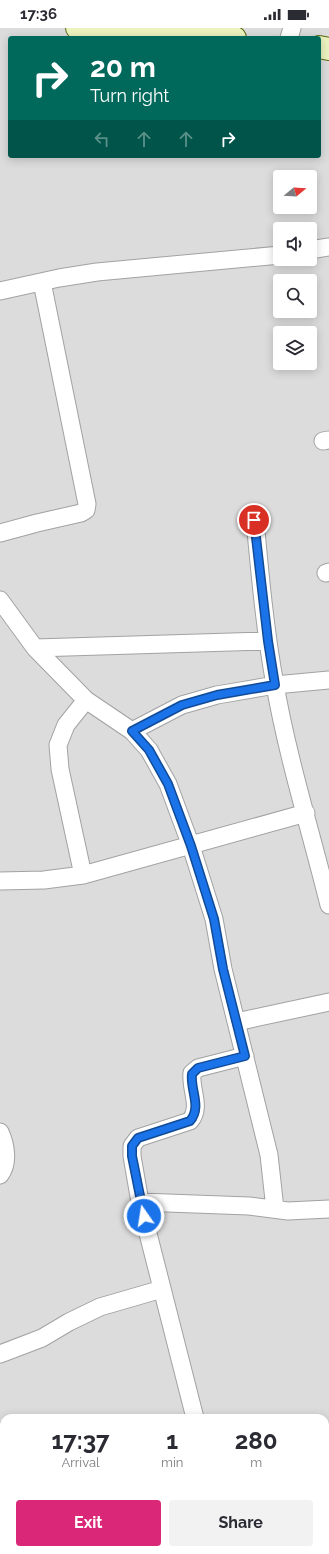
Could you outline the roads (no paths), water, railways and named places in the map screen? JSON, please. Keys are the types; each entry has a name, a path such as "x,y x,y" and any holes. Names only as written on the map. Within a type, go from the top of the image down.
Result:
{"main road":[{"path":"77,28 166,30 218,36"}],"street":[{"path":"317,249 329,247"},
{"path":"0,291 59,278 97,272 273,255"},
{"path":"0,533 81,513 86,510 87,504 42,282"},
{"path":"254,520 268,641 275,685 287,743 329,905"},
{"path":"0,600 36,648 86,700 132,731 149,750 168,784 191,846 214,919 223,969 269,1155 275,1209"},
{"path":"36,648 268,641"},
{"path":"132,731 182,705 217,695 275,685 329,680"},
{"path":"83,875 60,769 58,745 66,725 86,700"},
{"path":"0,881 44,880 83,875 306,813"},
{"path":"236,1022 329,1002"},
{"path":"194,1414 140,1202 132,1156 132,1146 138,1138 190,1121 194,1116 196,1108 191,1081 192,1074 198,1068 245,1056"},
{"path":"0,1132 5,1143 5,1169 0,1175"},
{"path":"140,1202 249,1206 288,1211 329,1209"},
{"path":"0,1354 42,1338 69,1322 100,1307 162,1289"}]}
